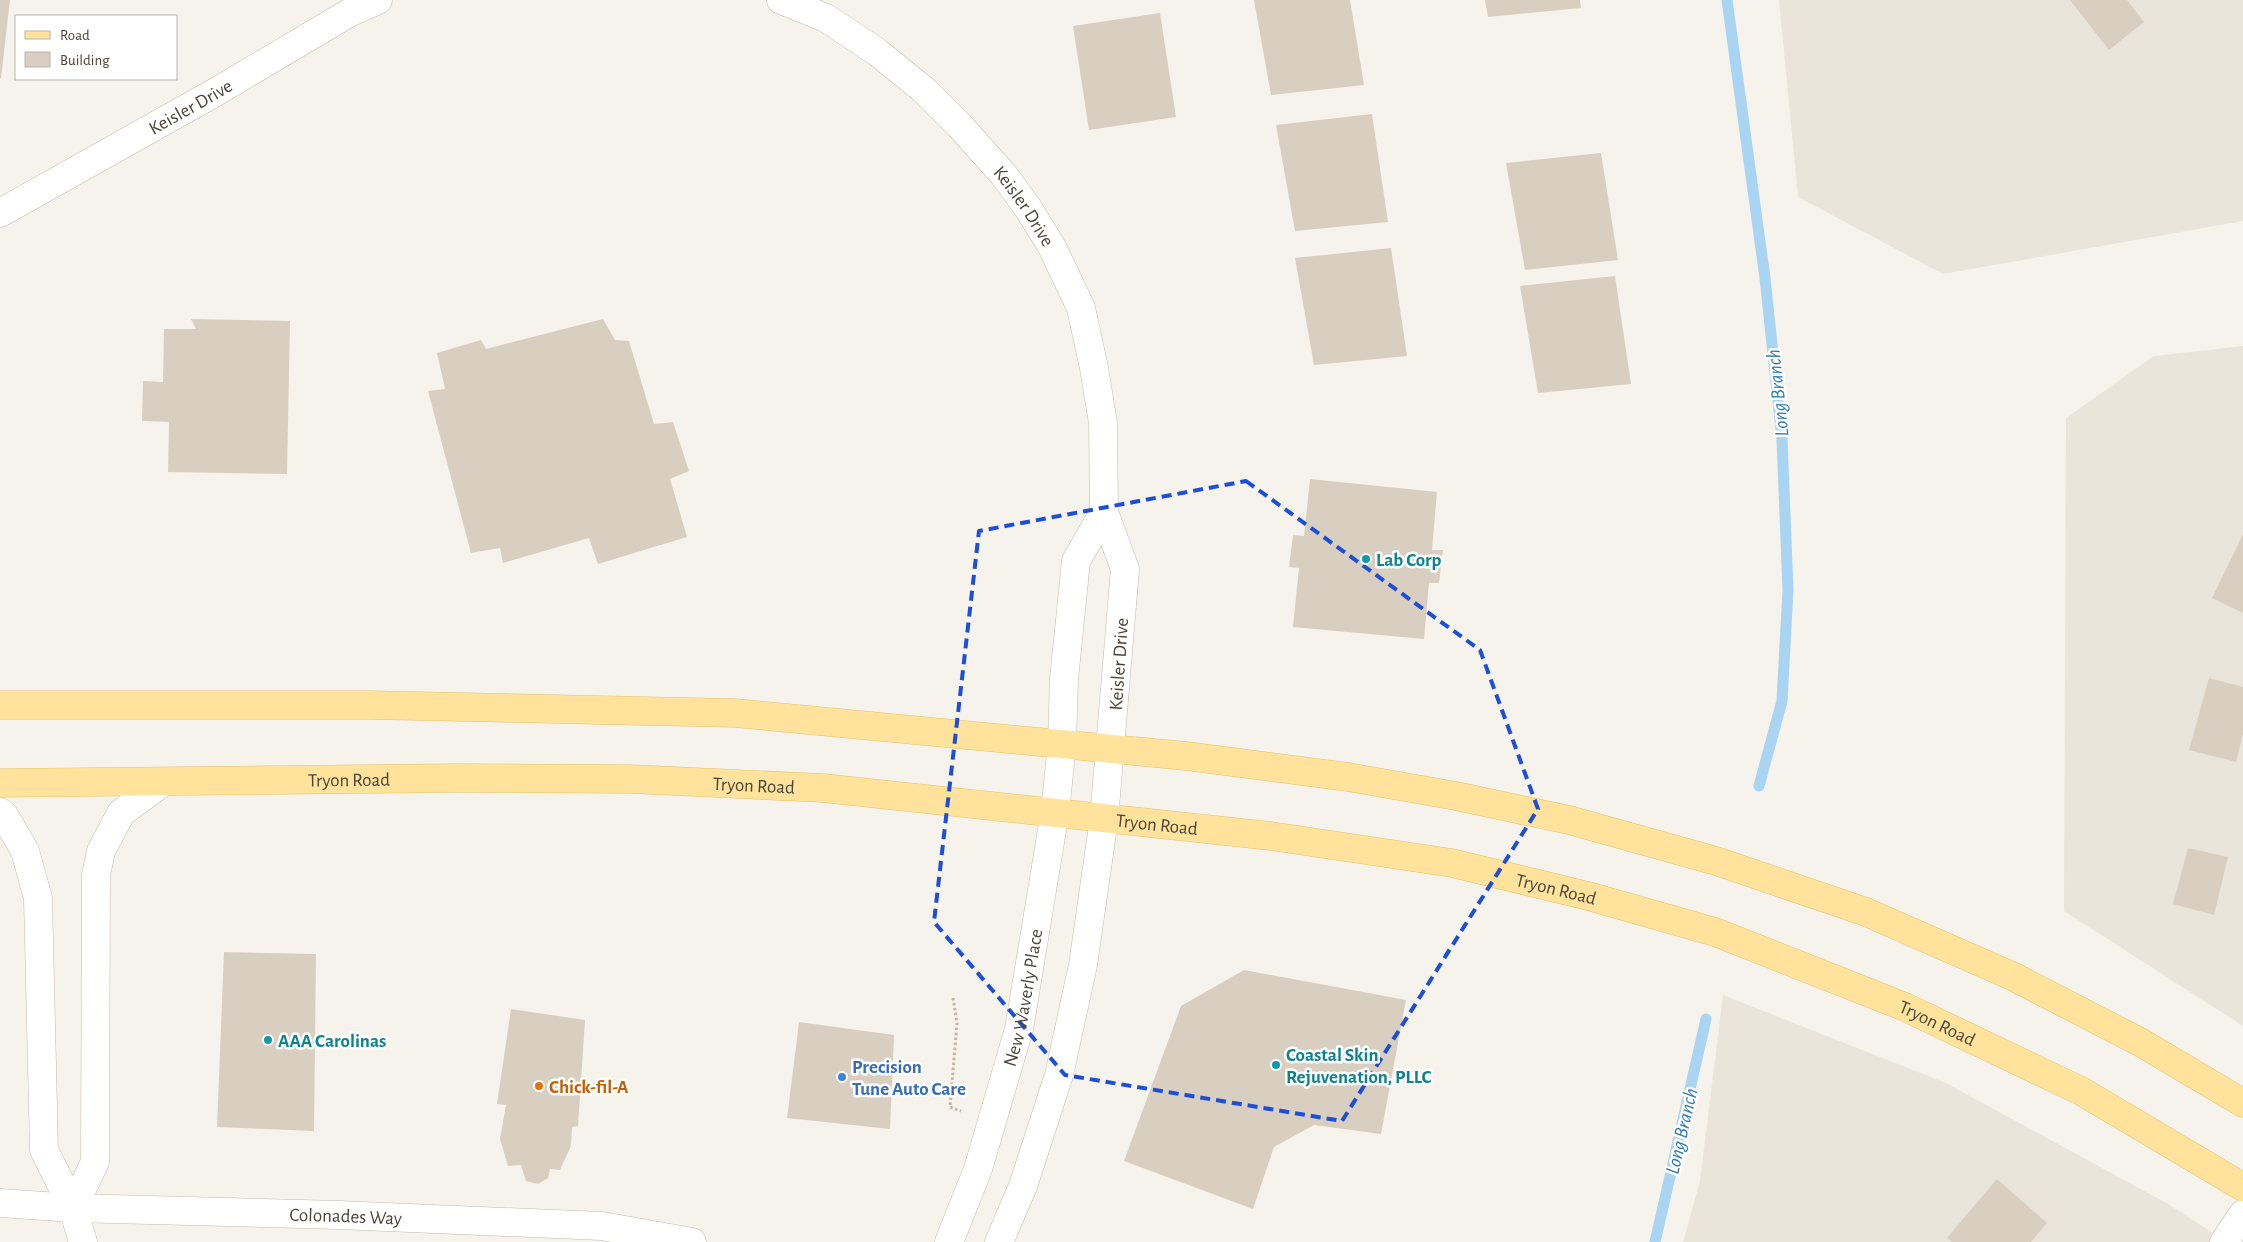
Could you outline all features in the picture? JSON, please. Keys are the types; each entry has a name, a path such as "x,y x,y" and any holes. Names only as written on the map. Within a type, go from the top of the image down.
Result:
{"main road":[{"path":"0,705 369,705 735,713 1186,756 1348,777 1456,796 1569,820 1716,861 1866,912 2012,976 2140,1042 2243,1103"},
{"name":"Tryon Road","path":"0,783 455,778 631,779 823,788 1271,836 1452,863 1588,896 1715,932 1905,1006 2072,1086 2243,1187"}],"street":[{"name":"Keisler Drive","path":"0,213 214,93 349,14 378,0"},
{"name":"Keisler Drive","path":"781,0 826,18 877,52 925,91 960,126 996,167 1028,208 1052,247 1081,308 1103,423 1104,512 1125,569 1104,819"},
{"path":"1062,744 1064,678 1076,561 1104,512"},
{"name":"New Waverly Place","path":"949,1242 978,1169 1019,1029 1055,812 1062,744"},
{"path":"73,1208 95,1162 96,874 101,851 121,814 163,782"},
{"path":"0,812 25,851 38,898 44,1150 73,1208 83,1242"},
{"path":"999,1242 1023,1186 1059,1075 1083,964 1104,819"},
{"name":"Colonades Way","path":"0,1203 73,1208 338,1215 602,1226 692,1242"},
{"path":"2224,1242 2243,1214"}],"path":[{"path":"953,998 957,1023 950,1107 964,1113"}],"highlighted area":[{"path":"1246,481 1480,650 1538,809 1342,1121 1065,1075 934,922 979,531"}],"shaded area":[{"path":"1779,0 2243,0 2243,221 1943,274 1798,197"},
{"path":"2243,346 2243,1026 2064,911 2066,418 2154,356"},
{"path":"1723,995 1946,1083 2168,1204 2227,1242 1683,1242 1700,1181"}],"building":[{"path":"0,0 10,0 1,78 0,78"},
{"path":"1254,0 1350,0 1364,85 1271,95"},
{"path":"1485,0 1580,0 1581,8 1488,17"},
{"path":"2070,0 2127,0 2144,22 2109,50"},
{"path":"1160,13 1176,117 1089,130 1073,26"},
{"path":"1372,114 1388,222 1295,231 1276,125"},
{"path":"1601,153 1618,260 1525,270 1506,163"},
{"path":"1391,248 1407,356 1314,365 1295,258"},
{"path":"1615,276 1631,384 1538,393 1520,286"},
{"path":"191,319 290,321 287,474 168,472 169,422 142,421 143,381 163,382 164,329 196,329"},
{"path":"603,319 615,340 629,341 654,424 673,422 689,471 670,479 687,537 598,564 589,538 503,563 500,548 471,553 428,391 445,389 437,353 481,340 486,349"},
{"name":"Lab Corp","path":"1310,479 1437,492 1432,550 1443,550 1439,583 1429,583 1424,639 1293,627 1299,568 1289,567 1293,535 1304,536"},
{"path":"2243,534 2243,613 2212,598"},
{"path":"2209,678 2243,687 2243,734 2236,762 2189,750"},
{"path":"2188,848 2228,857 2214,915 2173,904"},
{"name":"AAA Carolinas","path":"224,952 316,954 314,1131 217,1127"},
{"name":"Coastal Skin Rejuvenation, PLLC","path":"1244,970 1406,1000 1381,1134 1314,1125 1274,1147 1253,1209 1124,1161 1181,1006"},
{"path":"511,1009 585,1020 578,1126 572,1127 571,1146 560,1170 550,1169 548,1178 538,1184 526,1181 521,1165 508,1166 500,1139 506,1105 497,1104"},
{"name":"Precision Tune Auto Care","path":"799,1022 894,1035 890,1129 787,1118"},
{"path":"1997,1179 2047,1223 2031,1242 1952,1242 1947,1238"}],"waterway":[{"name":"Long Branch","path":"1727,0 1765,278 1782,439 1788,590 1782,701 1759,786"},
{"name":"Long Branch","path":"1655,1242 1706,1019"}],"place":[{"name":"Lab Corp","path":"1366,559"},
{"name":"AAA Carolinas","path":"268,1040"},
{"name":"Coastal Skin Rejuvenation, PLLC","path":"1276,1065"},
{"name":"Precision Tune Auto Care","path":"842,1077"},
{"name":"Chick-fil-A","path":"539,1086"}]}
